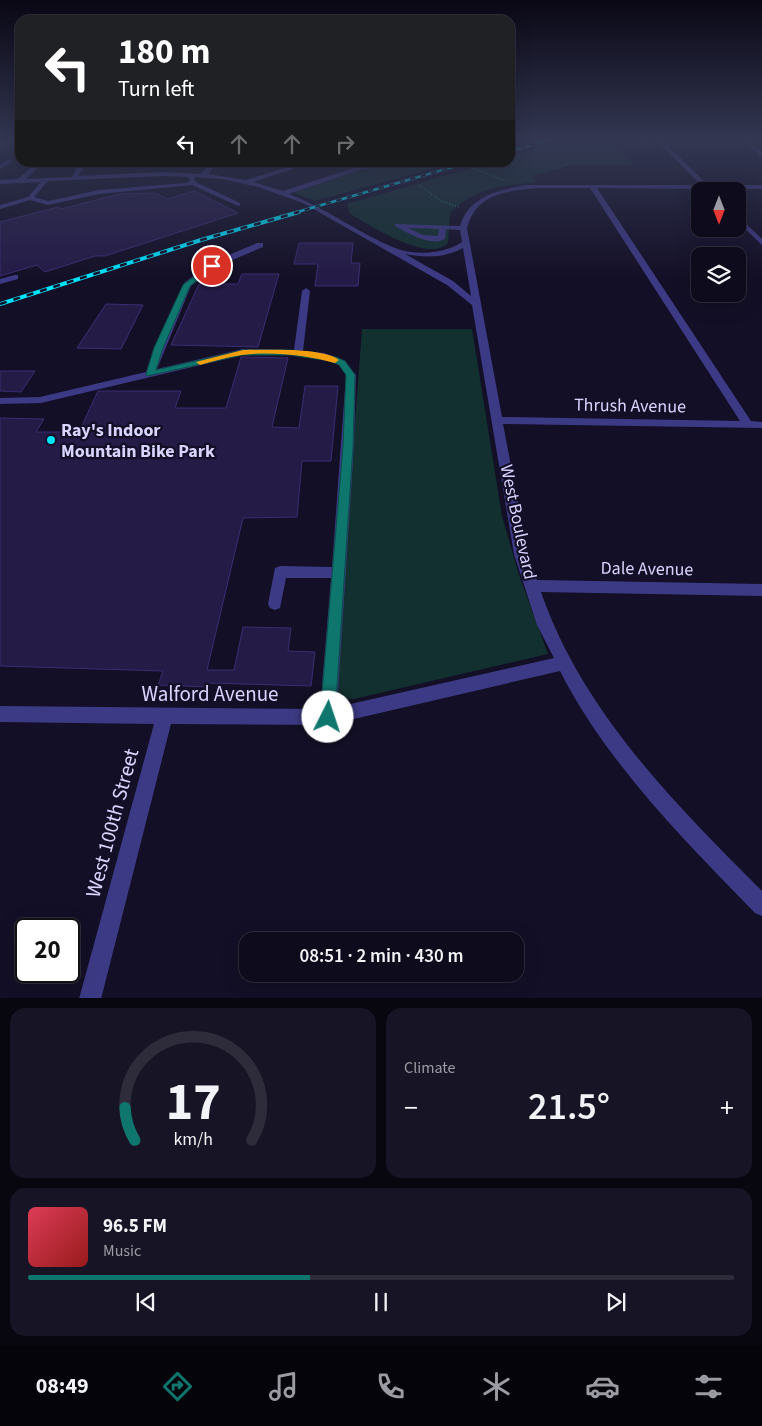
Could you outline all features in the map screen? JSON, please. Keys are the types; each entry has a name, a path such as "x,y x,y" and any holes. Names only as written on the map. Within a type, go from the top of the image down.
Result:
{"street":[{"path":"1,207 30,198 40,187"},
{"path":"30,198 48,203 99,192 155,187"},
{"path":"200,187 238,204"},
{"path":"262,187 284,193 310,204 450,283 476,304"},
{"path":"284,193 302,187"},
{"name":"West Boulevard","path":"532,187 513,189 481,200 466,214 463,228 521,554 531,586 545,625 564,663 620,749 701,844 762,906"},
{"path":"592,187 749,426"},
{"path":"614,187 691,189"},
{"path":"746,188 762,187"},
{"path":"443,228 441,238 421,237 397,225 463,228"},
{"path":"746,226 762,243"},
{"path":"395,251 423,255 444,253 460,248 466,242"},
{"path":"150,374 159,348 187,285 212,266 260,245"},
{"path":"407,258 436,268 474,289"},
{"path":"0,282 16,277"},
{"path":"450,283 460,280"},
{"path":"298,353 306,290"},
{"path":"0,401 41,400 243,352 298,353 333,359 342,363 351,375 328,717"},
{"name":"Thrush Avenue","path":"498,420 762,426"},
{"path":"275,604 280,572 338,573"},
{"name":"Dale Avenue","path":"531,586 762,590"},
{"name":"Walford Avenue","path":"0,714 328,717 564,663"},
{"name":"West 100th Street","path":"90,998 164,717"}],"path":[{"path":"421,187 441,200 459,207"}],"green space":[{"path":"312,187 367,187 315,201 294,193"},
{"path":"407,187 504,187 490,189 470,197 450,213 448,243 439,248 427,249 413,246 385,234 350,214 347,204"},
{"path":"362,329 472,329 502,516 519,575 548,654 354,699 334,699"}],"building":[{"path":"194,191 238,213 105,256 95,256 45,272 37,265 0,276 0,222 120,194 155,193 167,199"},
{"path":"299,243 353,243 351,263 360,263 358,286 315,286 318,264 294,264"},
{"path":"242,274 279,274 258,347 171,345 199,284 238,284"},
{"path":"106,304 143,305 121,349 77,348"},
{"path":"241,357 288,358 272,427 299,428 305,386 338,386 331,461 302,461 297,517 243,518 207,670 234,670 243,627 291,628 288,651 315,652 311,686 209,683 208,687 158,685 163,671 0,666 0,418 44,419 36,432 79,432 98,391 181,391 175,408 226,408"},
{"path":"0,371 35,371 21,392 0,391"}],"railway":[{"path":"294,213 385,187"},
{"path":"0,304 201,240 299,212"}],"slow traffic":[{"path":"200,362 243,352 290,352 324,356 335,360"}],"place":[{"name":"Ray's Indoor Mountain Bike Park","path":"51,440"}],"route":[{"path":"212,266 187,285 159,348 150,374 243,352 290,352 324,356 333,359 342,363 351,375 348,446 328,717"}]}
